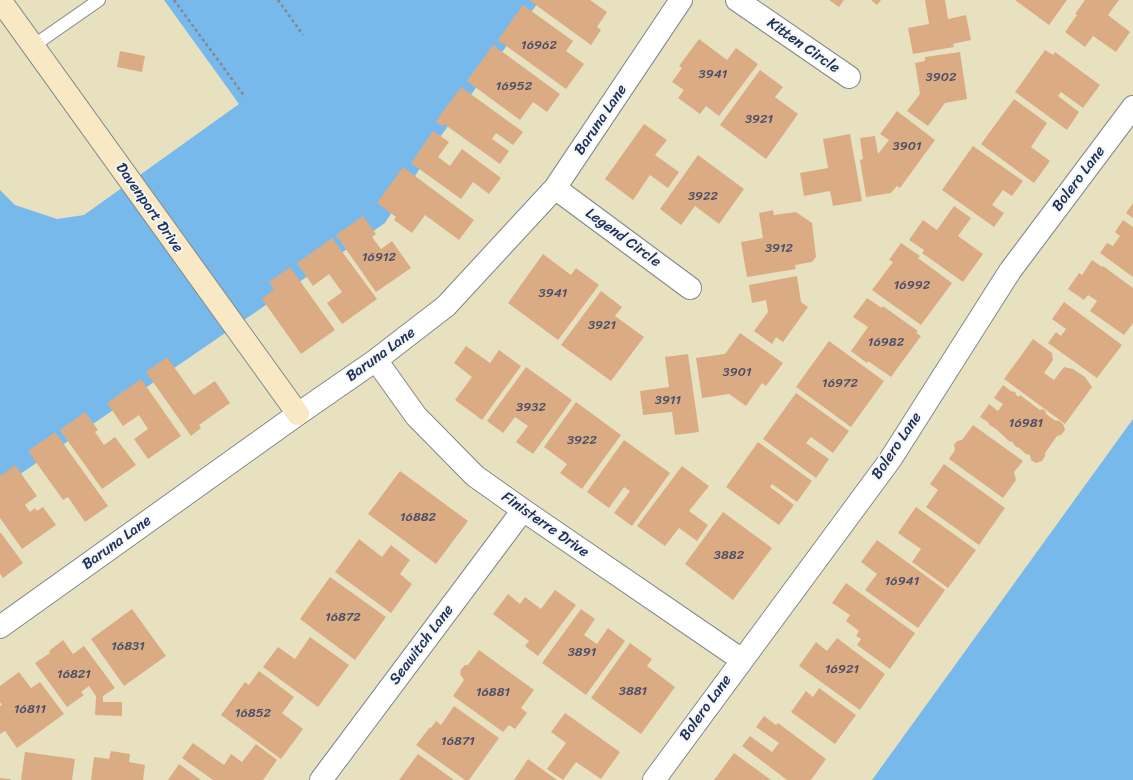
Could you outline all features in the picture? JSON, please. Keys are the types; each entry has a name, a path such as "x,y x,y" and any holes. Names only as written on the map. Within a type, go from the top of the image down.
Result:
{"street":[{"name":"Davenport Drive","path":"0,0 298,414"},
{"name":"Baruna Lane","path":"0,627 376,360 446,306 555,188 681,0"},
{"name":"Kitten Circle","path":"737,0 849,77"},
{"name":"Bolero Lane","path":"654,780 890,460 1010,271 1133,108"},
{"name":"Legend Circle","path":"555,188 690,288"},
{"name":"Finisterre Drive","path":"376,360 416,416 476,476 742,660"},
{"name":"Seawitch Lane","path":"322,780 524,510"}],"lane":[{"path":"33,46 99,0"}],"path":[{"path":"174,0 246,97"},
{"path":"278,0 303,35"}],"water":[{"path":"164,0 540,0 438,140 385,223 0,488 0,190 15,205 57,219 84,215 239,104"},
{"path":"1133,419 1133,780 872,780 1086,484"}],"building":[{"path":"529,0 590,0 607,12 597,27 601,30 591,45"},
{"path":"829,0 844,0 839,7"},
{"path":"871,0 881,0 877,5"},
{"path":"925,0 945,0 948,19 966,15 971,40 953,44 954,47 913,54 908,28 929,24"},
{"path":"1015,0 1067,0 1049,25"},
{"path":"1085,0 1119,0 1108,15 1130,32 1116,52 1093,36 1085,47 1065,32"},
{"path":"523,5 573,41 566,51 584,64 566,89 498,40"},
{"path":"699,39 727,60 736,48 758,64 719,116 706,106 700,114 678,98 684,90 672,82 682,68 679,66"},
{"path":"493,45 560,94 547,112 533,102 520,120 467,81"},
{"path":"1045,50 1053,55 1055,52 1100,85 1083,108 1061,92 1058,96 1079,112 1067,130 1015,92"},
{"path":"120,51 145,56 142,72 117,67"},
{"path":"960,52 967,99 945,103 928,126 907,111 920,94 915,63 925,61 925,57"},
{"path":"760,70 783,87 775,97 798,114 766,159 720,125"},
{"path":"461,87 523,132 513,145 496,133 492,139 509,151 500,164 444,124 442,126 436,121"},
{"path":"1014,99 1047,123 1031,147 1050,161 1034,183 981,144"},
{"path":"897,111 935,140 900,188 897,186 891,193 866,197 860,160 863,159 860,138 875,136 878,154 889,140 880,134"},
{"path":"644,124 667,140 655,155 679,172 668,188 650,175 633,200 605,179"},
{"path":"433,131 449,142 438,157 450,166 462,149 501,178 489,194 473,182 461,199 411,163"},
{"path":"850,134 862,201 833,206 830,191 804,196 800,173 828,168 823,139"},
{"path":"973,146 1023,181 1012,196 1003,190 992,205 1004,213 994,227 942,190"},
{"path":"698,155 744,189 719,224 695,206 681,225 660,209"},
{"path":"403,167 474,220 459,240 425,215 412,233 394,220 396,217 377,203"},
{"path":"1133,203 1133,218 1126,213"},
{"path":"954,206 971,218 958,236 983,254 963,282 922,253 924,250 909,240 923,220 937,230"},
{"path":"773,210 774,215 796,212 812,223 816,257 812,262 795,265 796,269 747,277 741,242 763,238 759,213"},
{"path":"363,216 376,234 372,237 381,249 392,241 411,268 376,292 336,235"},
{"path":"1123,220 1133,227 1133,277 1100,253 1107,243 1113,246 1120,236 1115,232"},
{"path":"332,238 377,299 342,324 327,303 342,292 329,274 313,286 297,263"},
{"path":"901,243 920,256 918,258 952,283 921,325 872,290 893,262 889,260"},
{"path":"543,254 571,275 576,268 599,285 558,340 508,303"},
{"path":"1092,260 1102,267 1103,266 1133,288 1133,323 1124,335 1090,311 1097,301 1088,295 1084,300 1068,289 1079,273 1082,275"},
{"path":"290,267 335,330 301,354 262,299 274,289 269,282"},
{"path":"797,276 801,302 808,307 783,342 776,337 772,344 754,331 768,312 766,300 752,303 749,285"},
{"path":"601,291 622,307 615,316 644,337 611,381 561,345"},
{"path":"867,298 882,308 883,306 918,331 916,333 921,336 891,377 868,361 867,363 851,351 868,327 853,317"},
{"path":"1064,302 1122,345 1097,378 1048,343 1056,332 1061,336 1066,329 1052,319"},
{"path":"740,333 783,363 766,386 762,383 746,406 729,394 702,398 696,358 725,354"},
{"path":"1033,339 1052,353 1053,360 1044,373 1054,380 1064,367 1073,369 1085,377 1092,387 1065,424 1004,379"},
{"path":"829,341 884,381 851,427 796,387"},
{"path":"466,346 490,363 499,350 521,366 482,420 455,400 472,377 454,363"},
{"path":"688,354 699,432 675,435 672,412 643,415 640,391 669,387 665,357"},
{"path":"167,357 194,395 215,381 230,403 199,425 201,428 191,436 146,372"},
{"path":"526,367 572,400 533,454 516,442 528,426 515,417 503,433 487,421"},
{"path":"141,379 181,436 148,459 134,439 148,429 139,415 123,426 107,403"},
{"path":"1003,385 1012,392 1013,391 1016,393 1019,397 1020,395 1040,410 1043,409 1046,414 1063,424 1065,430 1061,435 1057,436 1045,453 1042,461 1036,463 1031,460 1030,455 1026,454 1011,441 1010,442 980,417 989,404 998,411 1003,404 994,398"},
{"path":"796,393 849,431 833,453 811,437 806,443 829,459 816,478 763,439"},
{"path":"576,402 621,435 582,489 560,473 567,464 544,447"},
{"path":"85,412 98,430 95,432 104,445 115,437 136,465 102,489 60,430"},
{"path":"973,425 1023,461 1014,472 1016,480 1003,498 949,459 955,450 954,445 957,441 962,440"},
{"path":"55,432 108,506 85,522 68,497 63,500 28,451"},
{"path":"624,440 670,473 632,526 614,513 630,491 624,487 609,508 587,492"},
{"path":"758,442 812,481 797,502 772,484 770,487 794,505 779,525 726,487"},
{"path":"944,464 1005,508 979,545 926,507 938,490 930,484"},
{"path":"15,465 37,496 25,505 30,512 35,508 37,511 43,507 56,525 22,549 0,518 0,476"},
{"path":"682,466 709,486 689,511 708,525 697,541 679,528 665,546 637,526"},
{"path":"400,471 468,521 436,564 368,514"},
{"path":"916,507 976,550 948,588 912,562 921,549 898,533"},
{"path":"723,512 772,548 733,600 685,564"},
{"path":"0,533 23,563 3,578 0,574"},
{"path":"359,539 382,557 391,545 410,560 400,574 412,584 391,613 335,572"},
{"path":"877,540 945,590 918,628 865,590 877,574 861,562"},
{"path":"330,577 386,617 355,660 300,619"},
{"path":"846,583 915,633 890,669 857,645 861,639 856,636 859,631 846,621 850,615 832,603"},
{"path":"555,590 576,605 538,656 525,646 529,641 493,614 508,594 520,604 525,597 541,609"},
{"path":"132,609 166,656 124,686 91,639"},
{"path":"581,609 595,619 584,635 597,644 608,628 625,641 586,695 542,663"},
{"path":"310,637 349,665 318,707 263,667 278,647 295,659"},
{"path":"837,638 885,674 860,710 799,666 816,642 827,651"},
{"path":"63,640 73,654 84,646 115,688 103,696 103,702 122,702 122,716 95,715 96,696 89,686 81,692 84,695 67,707 35,663 50,653 49,651"},
{"path":"630,643 652,659 647,666 675,687 641,734 591,698"},
{"path":"479,650 534,690 521,708 527,713 515,729 509,725 503,732 453,696 464,680 460,674 461,669 465,665 468,665"},
{"path":"259,671 294,697 282,713 303,729 281,759 221,715 245,682 249,685"},
{"path":"19,672 31,688 40,682 64,714 17,748 5,731 0,734 0,706 2,705 0,702 0,686"},
{"path":"819,688 856,715 835,744 791,712 806,691 813,697"},
{"path":"454,706 499,738 469,780 465,780 416,745 436,721 441,725"},
{"path":"565,713 620,752 601,779 576,762 563,780 547,769 566,743 551,732"},
{"path":"764,716 776,725 778,723 826,759 811,780 787,780 742,746 750,736 772,752 779,743 756,727"},
{"path":"193,743 224,765 231,754 242,762 256,744 277,760 263,780 213,780 182,758"},
{"path":"111,751 130,754 129,762 145,765 143,780 91,780 94,757 109,759"},
{"path":"25,752 75,759 72,780 21,780"},
{"path":"734,753 771,780 714,780"},
{"path":"418,754 454,780 399,780"},
{"path":"528,759 557,780 514,780"},
{"path":"179,764 201,780 168,780"},
{"path":"0,778 11,779 0,780"}]}
